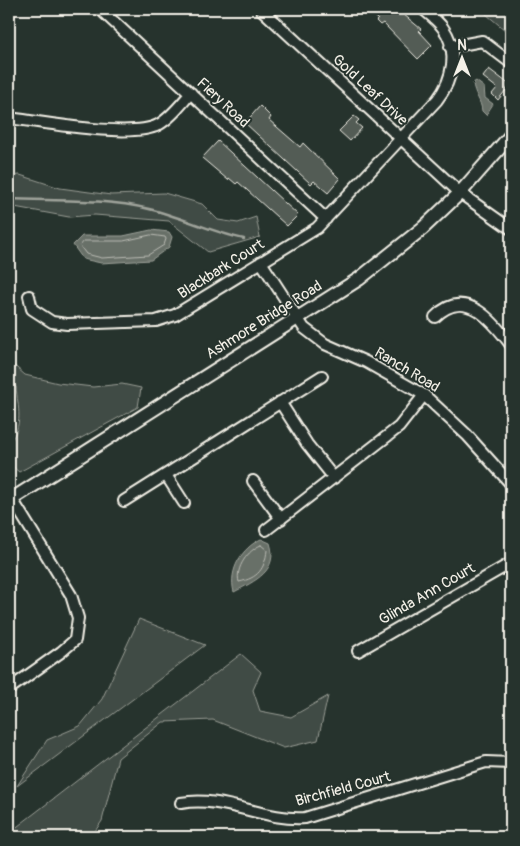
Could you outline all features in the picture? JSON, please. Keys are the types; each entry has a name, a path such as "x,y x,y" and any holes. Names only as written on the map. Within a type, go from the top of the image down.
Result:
{"main road":[{"name":"Ashmore Bridge Road","path":"10,498 297,319 382,262 423,228 460,193 511,135"}],"street":[{"name":"Fiery Road","path":"100,9 326,219"},
{"name":"Gold Leaf Drive","path":"261,9 460,193 511,229"},
{"path":"423,9 443,28 450,47 479,40 511,63"},
{"name":"Blackbark Court","path":"29,296 32,309 52,322 156,321 175,315 317,228 437,100 447,86 453,67 450,47"},
{"path":"9,118 122,131 142,130 167,119 191,93"},
{"name":"Ranch Road","path":"261,262 304,328 325,344 366,362 424,395 467,435 511,484"},
{"path":"434,317 449,307 473,307 490,318 511,345"},
{"path":"124,501 322,376"},
{"path":"266,530 399,427 424,395"},
{"path":"280,402 307,444 334,478"},
{"path":"166,475 184,502"},
{"path":"252,482 280,519"},
{"path":"9,689 54,658 75,640 78,618 71,595 10,498"},
{"name":"Glinda Ann Court","path":"358,651 511,563"},
{"name":"Birchfield Court","path":"181,803 210,800 285,818 305,818 486,762 511,763"}],"shaded area":[{"path":"480,9 511,9 511,35"},
{"path":"20,175 60,188 111,195 164,193 202,204 218,220 238,223 256,217 260,237 208,252 169,221 95,215 69,217 9,206 9,176"},
{"path":"9,361 25,375 58,383 93,387 122,384 141,388 138,407 19,472 11,463 9,456 9,443 17,430 19,409 16,387 9,381"},
{"path":"139,619 205,645 17,786 47,740 80,726 102,699"},
{"path":"241,654 261,672 253,690 260,711 291,717 328,696 318,740 284,748 213,720 163,722 118,758 102,821 91,837 9,837 9,833"}],"water":[{"path":"476,81 484,87 485,98 493,104 486,115 482,111 474,87 473,83"},
{"path":"151,230 169,232 172,237 169,247 151,260 101,263 83,259 73,245 82,236 123,236"},
{"path":"261,539 270,543 272,553 268,568 250,584 234,592 233,576 238,561 248,548"}],"building":[{"path":"367,9 397,9 421,29 419,31 432,45 418,59 383,23 380,25 376,21 378,19"},
{"path":"489,69 510,85 498,100 492,94 497,88 483,77"},
{"path":"260,106 271,117 269,120 300,147 303,143 340,179 328,193 314,181 311,184 245,123"},
{"path":"354,116 359,120 356,123 362,128 350,141 339,131"},
{"path":"218,141 298,215 287,226 238,182 236,184 229,178 228,180 202,158"}],"waterway":[{"path":"9,199 132,205 161,212 244,239"}]}
